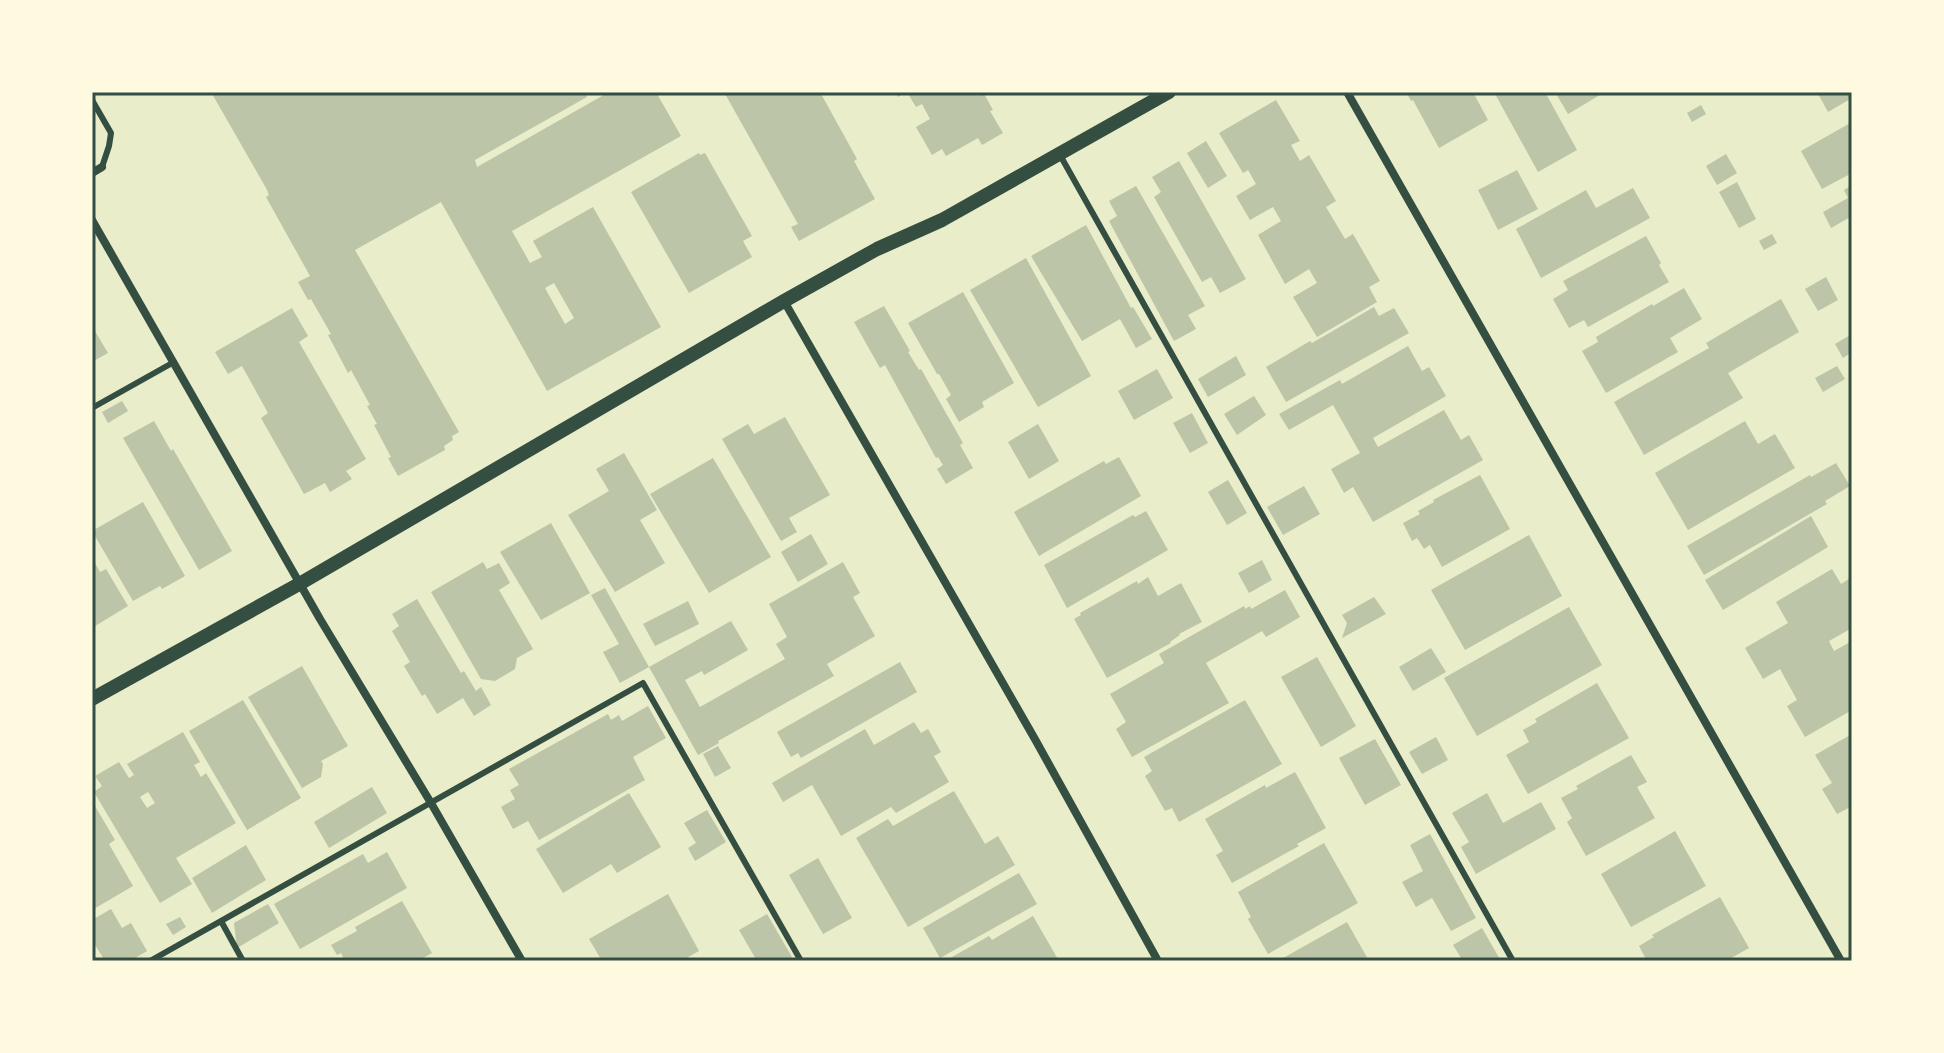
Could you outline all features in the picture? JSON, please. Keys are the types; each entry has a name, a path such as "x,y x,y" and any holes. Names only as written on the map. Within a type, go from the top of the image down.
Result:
{"street":[{"path":"92,699 301,583 784,301 877,249 927,228 1169,92"},
{"path":"1347,92 1841,961"},
{"path":"92,173 102,167"},
{"path":"92,220 320,619 522,961"},
{"path":"784,301 1158,961"}],"lane":[{"path":"92,100 111,133 102,167"},
{"path":"1059,155 1513,961"},
{"path":"92,408 174,362"},
{"path":"150,961 643,683 801,961"},
{"path":"221,921 243,961"}],"building":[{"path":"211,92 585,92 587,97 475,160 477,167 609,92 656,92 681,136 512,231 530,263 542,257 533,241 593,207 661,327 547,391 441,202 355,250 459,432 444,446 445,450 398,476 374,425 377,424 367,406 370,405 351,370 348,373 328,335 331,334 298,282 310,276 266,197 269,195","holes":["554,283 574,318 565,324 545,288"]},
{"path":"724,92 820,92 875,199 799,241 791,227 798,224"},
{"path":"907,92 975,92 977,96 983,92 1003,133 982,145 978,138 946,156 942,149 932,155 916,127 930,119 922,104 916,107"},
{"path":"1406,92 1473,92 1488,120 1439,148"},
{"path":"1494,92 1545,92 1577,150 1538,172"},
{"path":"1555,92 1605,92 1568,114"},
{"path":"1817,92 1852,92 1852,98 1828,112"},
{"path":"1276,100 1300,141 1291,145 1300,161 1309,155 1336,201 1326,207 1345,239 1353,234 1380,281 1369,287 1377,302 1317,337 1293,297 1317,283 1309,269 1285,284 1258,235 1281,221 1273,207 1250,220 1236,196 1256,184 1248,170 1243,173 1219,133"},
{"path":"1701,105 1706,114 1692,122 1687,113"},
{"path":"1852,122 1852,173 1822,189 1801,151"},
{"path":"1206,141 1227,176 1208,188 1187,153"},
{"path":"699,153 705,153 752,236 743,241 752,257 689,293 631,192"},
{"path":"1726,154 1737,173 1717,185 1706,166"},
{"path":"1179,161 1246,279 1220,293 1211,277 1202,282 1154,197 1161,192 1152,177"},
{"path":"1517,170 1538,209 1498,230 1478,190"},
{"path":"1737,182 1756,219 1739,228 1719,192"},
{"path":"1852,185 1852,216 1831,228 1823,212 1848,198 1844,190"},
{"path":"1136,186 1205,306 1188,315 1196,329 1174,341 1109,221 1117,216 1109,201"},
{"path":"1633,188 1650,218 1541,278 1516,229 1586,190 1596,208"},
{"path":"1086,225 1131,308 1152,339 1136,348 1120,319 1082,341 1031,256"},
{"path":"1772,234 1777,243 1764,250 1759,241"},
{"path":"1646,236 1669,282 1588,327 1584,320 1569,328 1553,299 1568,290 1563,281"},
{"path":"1026,258 1091,376 1038,407 970,290"},
{"path":"1826,277 1838,300 1818,311 1805,289"},
{"path":"1684,288 1702,319 1670,338 1678,352 1606,393 1582,351 1598,342 1596,337"},
{"path":"963,292 1014,383 982,402 984,407 959,422 946,399 951,395 908,323"},
{"path":"1781,299 1799,332 1728,373 1743,398 1644,455 1614,402 1709,348 1706,343"},
{"path":"884,306 963,443 960,445 973,468 946,484 937,469 943,465 936,458 885,365 880,368 854,322"},
{"path":"1374,307 1379,316 1394,308 1409,333 1286,402 1266,367"},
{"path":"292,308 308,336 299,342 366,459 346,471 352,479 330,492 325,483 304,494 261,418 268,413 242,366 228,374 215,352"},
{"path":"92,326 108,353 92,362"},
{"path":"1852,334 1852,352 1843,358 1835,344"},
{"path":"1408,346 1422,371 1429,367 1446,396 1373,438 1378,447 1444,410 1461,440 1469,435 1483,460 1373,522 1353,487 1344,493 1331,469 1360,453 1333,405 1289,430 1279,414 1340,380 1342,384"},
{"path":"1236,356 1246,375 1208,397 1198,379"},
{"path":"1837,366 1845,379 1823,392 1815,378"},
{"path":"1157,369 1173,398 1134,420 1118,391"},
{"path":"1254,396 1266,415 1237,435 1224,414"},
{"path":"122,401 128,411 108,423 102,412"},
{"path":"1192,413 1208,443 1190,453 1173,423"},
{"path":"785,417 830,495 789,518 797,532 781,541 722,439 748,424 754,434"},
{"path":"154,421 232,551 199,570 123,438"},
{"path":"1745,421 1758,444 1775,434 1795,468 1688,530 1655,473"},
{"path":"1038,424 1059,461 1029,479 1008,442"},
{"path":"624,453 657,510 640,520 665,563 615,592 568,515 609,491 596,469"},
{"path":"1119,457 1141,496 1039,556 1014,512 1104,461 1106,464"},
{"path":"713,458 771,557 709,593 650,494"},
{"path":"1836,463 1850,486 1825,501 1827,504 1704,575 1687,546"},
{"path":"1480,475 1510,529 1442,567 1430,545 1424,549 1417,538 1412,541 1403,523 1420,514 1418,511 1433,500"},
{"path":"1228,480 1247,513 1227,525 1208,492"},
{"path":"1304,486 1320,514 1283,535 1267,507"},
{"path":"143,502 185,576 133,601 92,531"},
{"path":"1146,511 1168,550 1067,608 1044,565 1133,515 1135,517"},
{"path":"1811,516 1828,547 1723,610 1705,580"},
{"path":"551,523 590,593 541,620 500,552"},
{"path":"811,534 828,564 798,582 781,552"},
{"path":"1529,535 1562,596 1465,650 1431,590"},
{"path":"92,558 100,572 106,569 128,606 92,628"},
{"path":"1262,560 1272,580 1249,593 1238,573"},
{"path":"483,562 487,569 499,563 510,583 499,590 533,649 517,658 515,669 495,681 481,679 431,592"},
{"path":"843,562 860,593 853,597 875,636 827,664 834,676 698,755 649,667 731,621 748,650 704,675 702,671 685,680 700,707 785,659 776,644 787,637 769,604"},
{"path":"1832,569 1841,584 1852,577 1852,628 1829,641 1834,651 1852,641 1852,710 1805,737 1787,706 1797,700 1780,669 1763,679 1745,648 1788,623 1776,602"},
{"path":"1148,577 1158,596 1181,583 1202,622 1107,678 1074,619"},
{"path":"605,588 649,667 620,683 603,652 619,644 591,595"},
{"path":"1285,590 1300,617 1266,637 1262,631 1206,663 1229,703 1132,757 1116,729 1126,722 1110,694 1164,663 1159,654 1244,606 1251,609"},
{"path":"1374,597 1386,614 1342,638 1347,623 1342,615"},
{"path":"417,599 461,673 464,671 476,691 481,687 491,705 474,716 463,698 437,714 404,666 410,662 392,631 399,626 392,614"},
{"path":"688,601 699,624 655,646 643,624"},
{"path":"1569,607 1602,665 1477,736 1444,678"},
{"path":"1431,648 1446,672 1413,691 1399,667"},
{"path":"1317,657 1356,726 1321,747 1281,677"},
{"path":"900,662 917,692 801,758 798,753 791,757 777,732"},
{"path":"302,666 348,746 321,761 321,777 302,788 248,697"},
{"path":"1597,683 1629,738 1528,794 1506,755 1529,742 1523,730 1537,722 1535,719"},
{"path":"243,700 301,798 247,830 189,731"},
{"path":"1245,700 1282,764 1179,822 1172,808 1165,811 1145,776 1152,771 1144,757"},
{"path":"648,706 666,738 633,757 645,780 539,840 528,821 513,829 501,807 515,799 510,790 519,785 509,769 608,714 611,720 619,715 622,721"},
{"path":"914,722 921,733 928,729 941,752 934,756 949,782 896,813 891,807 841,836 812,785 783,802 772,783 865,729 874,745"},
{"path":"183,732 200,762 194,765 201,777 206,773 236,823 176,858 192,884 160,903 94,792 102,786 95,776 119,762 129,778 134,775 127,764","holes":["148,792 155,803 147,808 140,797"]},
{"path":"1852,734 1852,806 1837,814 1822,789 1832,783 1815,755"},
{"path":"1436,737 1448,760 1422,774 1409,752"},
{"path":"1375,739 1401,785 1365,805 1339,758"},
{"path":"718,746 731,768 715,777 703,754"},
{"path":"1631,755 1647,782 1637,787 1655,818 1586,856 1567,822 1572,818 1561,798"},
{"path":"1295,772 1326,828 1232,883 1216,855 1223,851 1205,819"},
{"path":"372,787 387,813 329,848 314,822"},
{"path":"954,791 985,844 998,836 1015,865 908,927 856,838 888,819 893,826"},
{"path":"629,793 661,847 617,873 611,864 563,893 536,849"},
{"path":"1487,793 1503,823 1541,802 1556,829 1476,874 1461,847 1469,842 1452,813"},
{"path":"92,801 115,840 109,844 133,886 92,910"},
{"path":"707,810 726,842 695,861 688,848 696,843 684,823"},
{"path":"1675,831 1706,886 1631,927 1601,874"},
{"path":"1430,834 1476,918 1451,931 1432,898 1416,907 1402,882 1423,871 1410,845"},
{"path":"1324,843 1358,903 1268,954 1248,919 1251,917 1238,892"},
{"path":"246,845 266,880 212,913 192,878"},
{"path":"387,852 407,888 300,949 274,904 363,854 368,863"},
{"path":"818,858 852,918 823,934 789,875"},
{"path":"1019,873 1037,904 940,958 923,928"},
{"path":"668,894 699,951 681,961 602,961 589,939"},
{"path":"1720,897 1749,948 1726,961 1647,961 1639,946 1654,937 1652,935"},
{"path":"402,901 432,953 418,961 345,961 341,953 337,955 331,945 357,931 355,927"},
{"path":"268,904 279,923 237,948 234,923"},
{"path":"111,909 122,928 131,923 147,951 130,961 105,961 92,940 92,920"},
{"path":"767,914 792,957 785,961 757,961 739,930"},
{"path":"1033,916 1059,961 945,961 989,936 992,940"},
{"path":"180,917 186,927 173,935 166,924"},
{"path":"1347,922 1369,961 1278,961"},
{"path":"1482,928 1501,961 1463,961 1453,945"}]}
